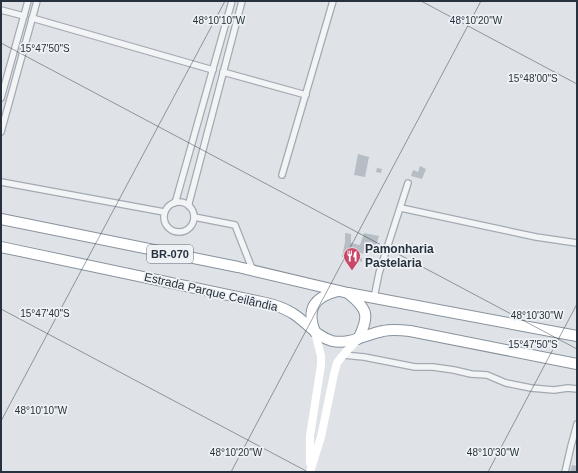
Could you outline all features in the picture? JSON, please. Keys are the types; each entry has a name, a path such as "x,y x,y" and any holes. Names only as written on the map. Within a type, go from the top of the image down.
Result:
{"highway":[{"name":"BR-070","path":"1,219 253,271 343,292 577,336"},
{"name":"Estrada Parque Ceilândia","path":"1,247 266,303 280,307 292,313 316,332 332,341 339,342 358,339 383,331 404,330 577,364"},
{"path":"316,332 311,322 312,308 315,302 321,297 343,292 358,301 365,314 366,322 358,339"}],"main road":[{"path":"310,472 310,436 321,366 321,356 316,332"},
{"path":"310,472 321,437 337,363 358,339"}],"street":[{"path":"1,98 28,1"},
{"path":"1,132 37,1"},
{"path":"174,203 232,1"},
{"path":"189,206 242,1"},
{"path":"282,175 333,1"},
{"path":"1,10 24,16"},
{"path":"32,18 213,70"},
{"path":"223,72 306,95"},
{"path":"1,182 164,212"},
{"path":"374,298 379,273 408,183"},
{"path":"180,202 189,206 194,217 189,228 180,232 170,229 164,222 164,212 170,204 180,202"},
{"path":"401,208 536,237 577,243"},
{"path":"194,217 234,225 253,271"},
{"path":"343,355 364,357 415,367 432,367 471,374 487,375 506,383 531,388 554,390 568,388 577,389"},
{"path":"565,472 577,424"}],"building":[{"path":"358,154 369,157 365,177 354,175"},
{"path":"420,166 426,169 422,179 411,176 413,170 418,172"},
{"path":"377,168 382,169 381,173 376,172"},
{"path":"345,233 351,234 351,243 360,245 364,233 379,236 375,249 365,246 363,254 357,252 356,256 362,258 362,262 359,261 360,259 355,260 342,257"},
{"path":"572,465 577,466 577,472 570,472"}],"place":[{"name":"Pamonharia Pastelaria","path":"352,271"}]}
